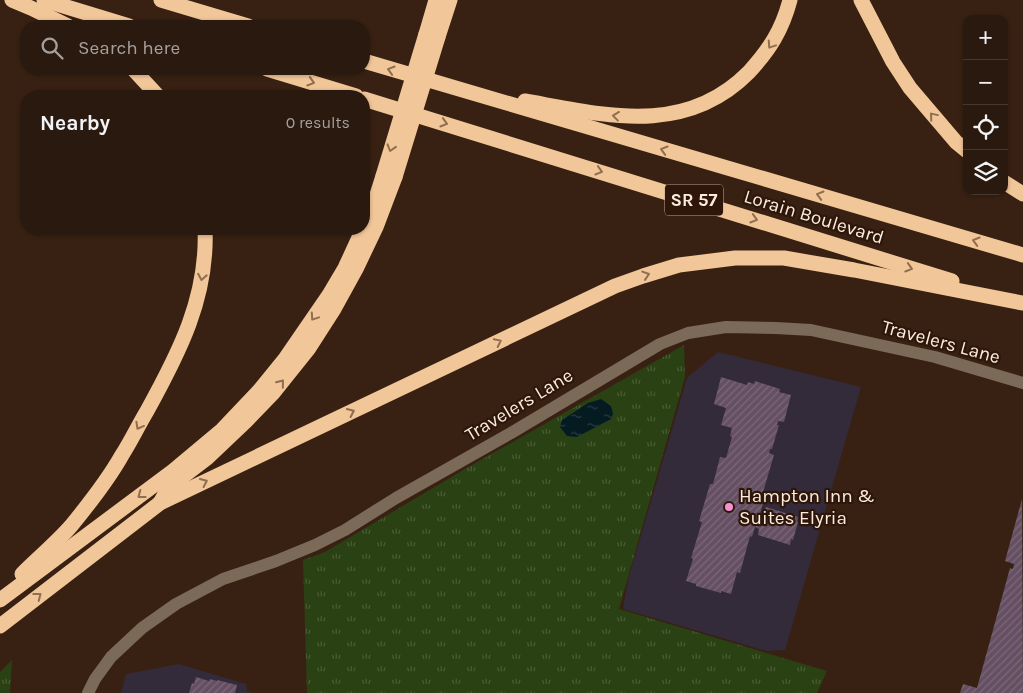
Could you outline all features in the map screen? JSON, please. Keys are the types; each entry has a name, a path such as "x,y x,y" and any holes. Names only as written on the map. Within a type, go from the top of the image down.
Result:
{"highway":[{"path":"12,0 56,20"},
{"path":"44,0 109,20"},
{"path":"161,0 228,20"},
{"path":"160,503 169,487 207,458 273,393 309,348 334,309 356,269 376,227 389,177 432,35 436,0"},
{"path":"432,35 450,0"},
{"path":"432,82 511,98 625,117 653,116 680,112 702,105 726,91 760,61 774,42 786,16 790,0"},
{"path":"861,0 893,62 910,88 965,150"},
{"name":"Lorain Boulevard","path":"370,64 1023,254"},
{"path":"139,75 152,90"},
{"path":"287,75 336,90"},
{"name":"Lorain Boulevard","path":"370,101 1023,303"},
{"path":"370,213 389,177"},
{"path":"1008,185 1023,194"},
{"path":"0,594 70,527 122,456 186,335 201,284 205,261 205,235"},
{"path":"0,600 173,471 222,430 259,391 285,359 329,295 345,268 360,235"},
{"path":"0,626 160,503 615,286 643,276 679,265 735,258 784,258 1023,303"}],"street":[{"name":"Travelers Lane","path":"88,693 110,657 142,628 176,604 223,579 276,561 315,545 344,530 660,344 688,333 726,328 811,330 935,357 1023,384"}],"shaded area":[{"path":"718,352 861,387 785,650 767,651 623,609 628,580 687,378"},
{"path":"179,664 246,684 247,691 252,693 121,693 126,674"}],"green space":[{"path":"684,345 685,377 619,609 827,671 817,693 307,693 303,560 325,552 465,469"},
{"path":"12,660 10,693 0,693 0,672"}],"water":[{"path":"601,399 611,406 613,414 611,419 577,437 567,436 560,427 562,420 588,403"}],"building":[{"path":"721,377 747,385 748,382 754,384 755,381 780,389 779,392 791,395 784,422 778,421 777,425 779,425 772,449 770,449 769,453 774,455 761,499 764,499 760,514 763,515 766,507 798,517 793,540 791,539 790,545 758,535 759,529 755,527 752,537 750,536 740,573 737,572 731,594 696,586 696,584 686,581 702,522 699,521 710,484 713,484 720,457 726,458 732,437 730,436 732,428 721,425 726,408 714,404"},
{"path":"1022,499 1023,693 960,693 963,684 977,688 1010,568 1013,569 1014,564 1005,561"},
{"path":"196,677 237,685 235,693 189,693"}],"place":[{"name":"Hampton Inn & Suites Elyria","path":"729,507"}]}
